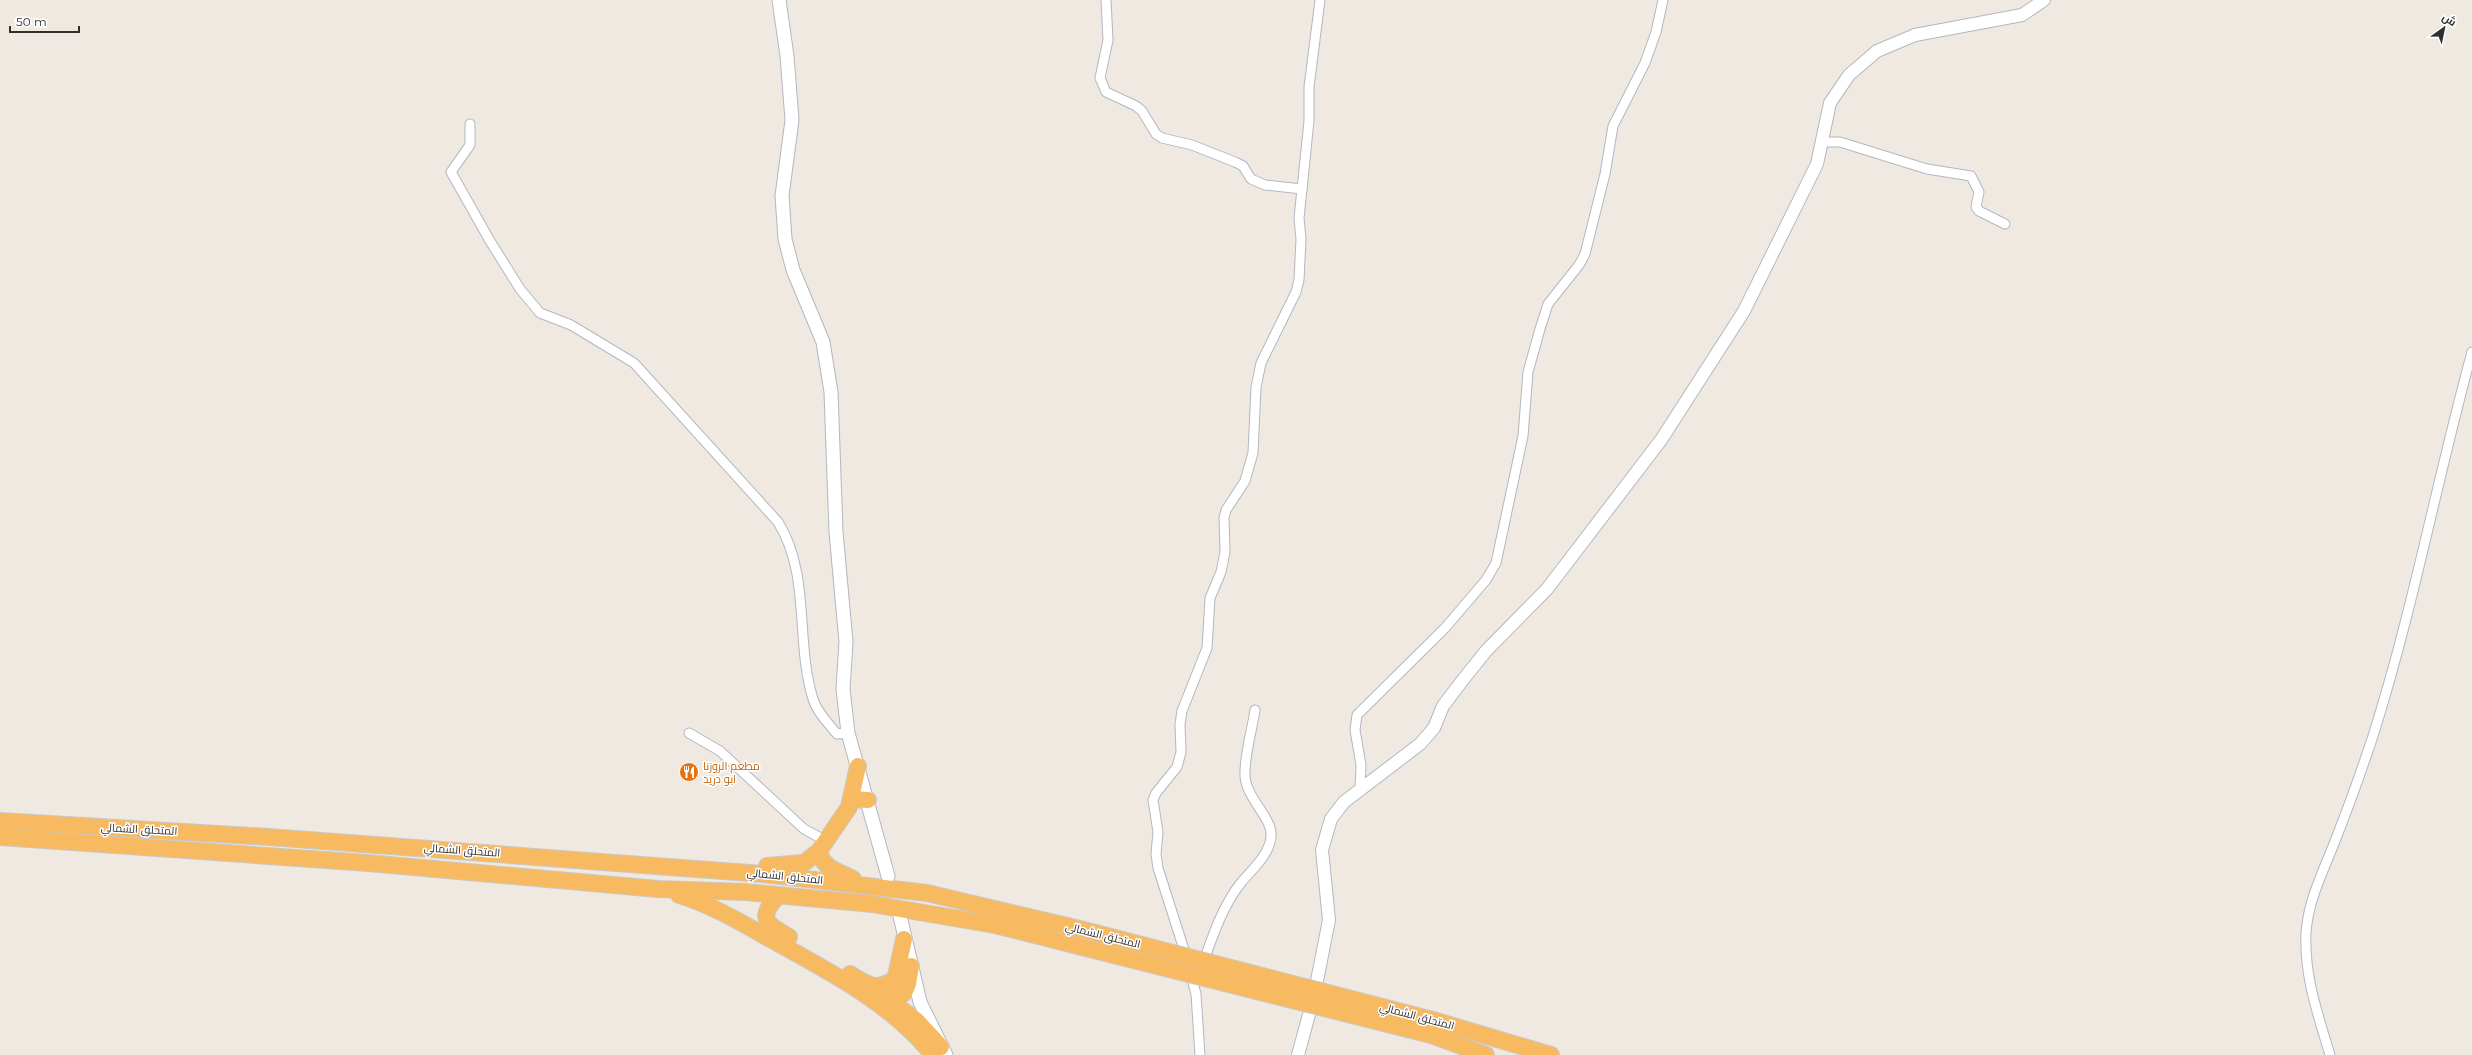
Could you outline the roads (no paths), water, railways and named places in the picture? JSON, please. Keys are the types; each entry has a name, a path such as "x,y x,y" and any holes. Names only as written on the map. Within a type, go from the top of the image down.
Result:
{"highway":[{"path":"696,868 791,865 804,863 822,846 844,816 860,800 858,766"},
{"name":"المتحلق الشمالي","path":"0,821 277,837 696,868 865,884 927,893 1080,929 1433,1020 1550,1055"},
{"name":"المتحلق الشمالي","path":"0,837 368,863 658,889 745,892 872,904 995,925 1431,1036 1486,1055"},
{"path":"822,846 821,860 828,868 865,884"},
{"path":"658,889 696,900 725,914 812,962 890,1009"},
{"path":"778,896 767,908 766,919 770,926 866,984 890,1009 940,1052"},
{"path":"890,1009 904,939"},
{"path":"890,1009 904,993 908,984 911,966"},
{"path":"866,984 884,986 895,979"}],"main road":[{"path":"779,0 787,56 792,120 782,196 785,239 793,270 823,342 831,392 836,532 846,642 843,689 848,733 858,766"},
{"path":"860,800 888,876"},
{"path":"900,916 904,939 920,1002 940,1052"}],"street":[{"path":"1106,0 1108,40 1100,78 1106,92 1136,106 1142,111 1156,134 1162,138 1192,145 1235,162 1243,166 1251,179 1265,184 1302,189"},
{"path":"1200,1055 1194,987 1174,912 1158,868 1156,854 1158,832 1153,800 1156,793 1177,767 1181,752 1180,724 1182,711 1207,648 1210,598 1221,572 1225,552 1224,518 1226,510 1245,481 1253,453 1256,387 1260,369 1268,346 1296,292 1299,280 1301,239 1299,218 1309,121 1308,87 1320,0"},
{"path":"1360,788 1361,765 1355,730 1357,715 1445,628 1486,580 1496,563 1523,436 1528,372 1540,329 1548,304 1579,265 1585,254 1605,174 1613,126 1645,63 1656,32 1662,0"},
{"path":"1298,1055 1314,996 1329,920 1323,863 1325,835 1331,819 1344,802 1360,788 1394,765 1420,744 1434,728 1443,706 1462,680 1486,651 1547,589 1661,440 1744,312 1817,164 1830,103 1849,75 1877,51 1930,31 2022,15 2044,0"},
{"path":"470,124 470,145 451,172 471,210 520,288 540,313 571,325 634,363 778,522 787,537 795,560 805,660 814,700 823,717 837,734 848,733"},
{"path":"1822,142 1840,142 1927,169 1971,176 1979,192 1976,207 1979,211 2005,224"},
{"path":"2330,1055 2308,983 2306,932 2320,877 2337,837 2377,720 2404,626 2472,352"},
{"path":"1194,987 1226,906 1240,885 1259,862 1269,845 1272,835 1268,824 1251,797 1245,776 1255,710"},
{"path":"689,733 720,751 822,846"}],"place":[{"name":"مطعم الروزنا ابو دريد","path":"689,772"}]}
